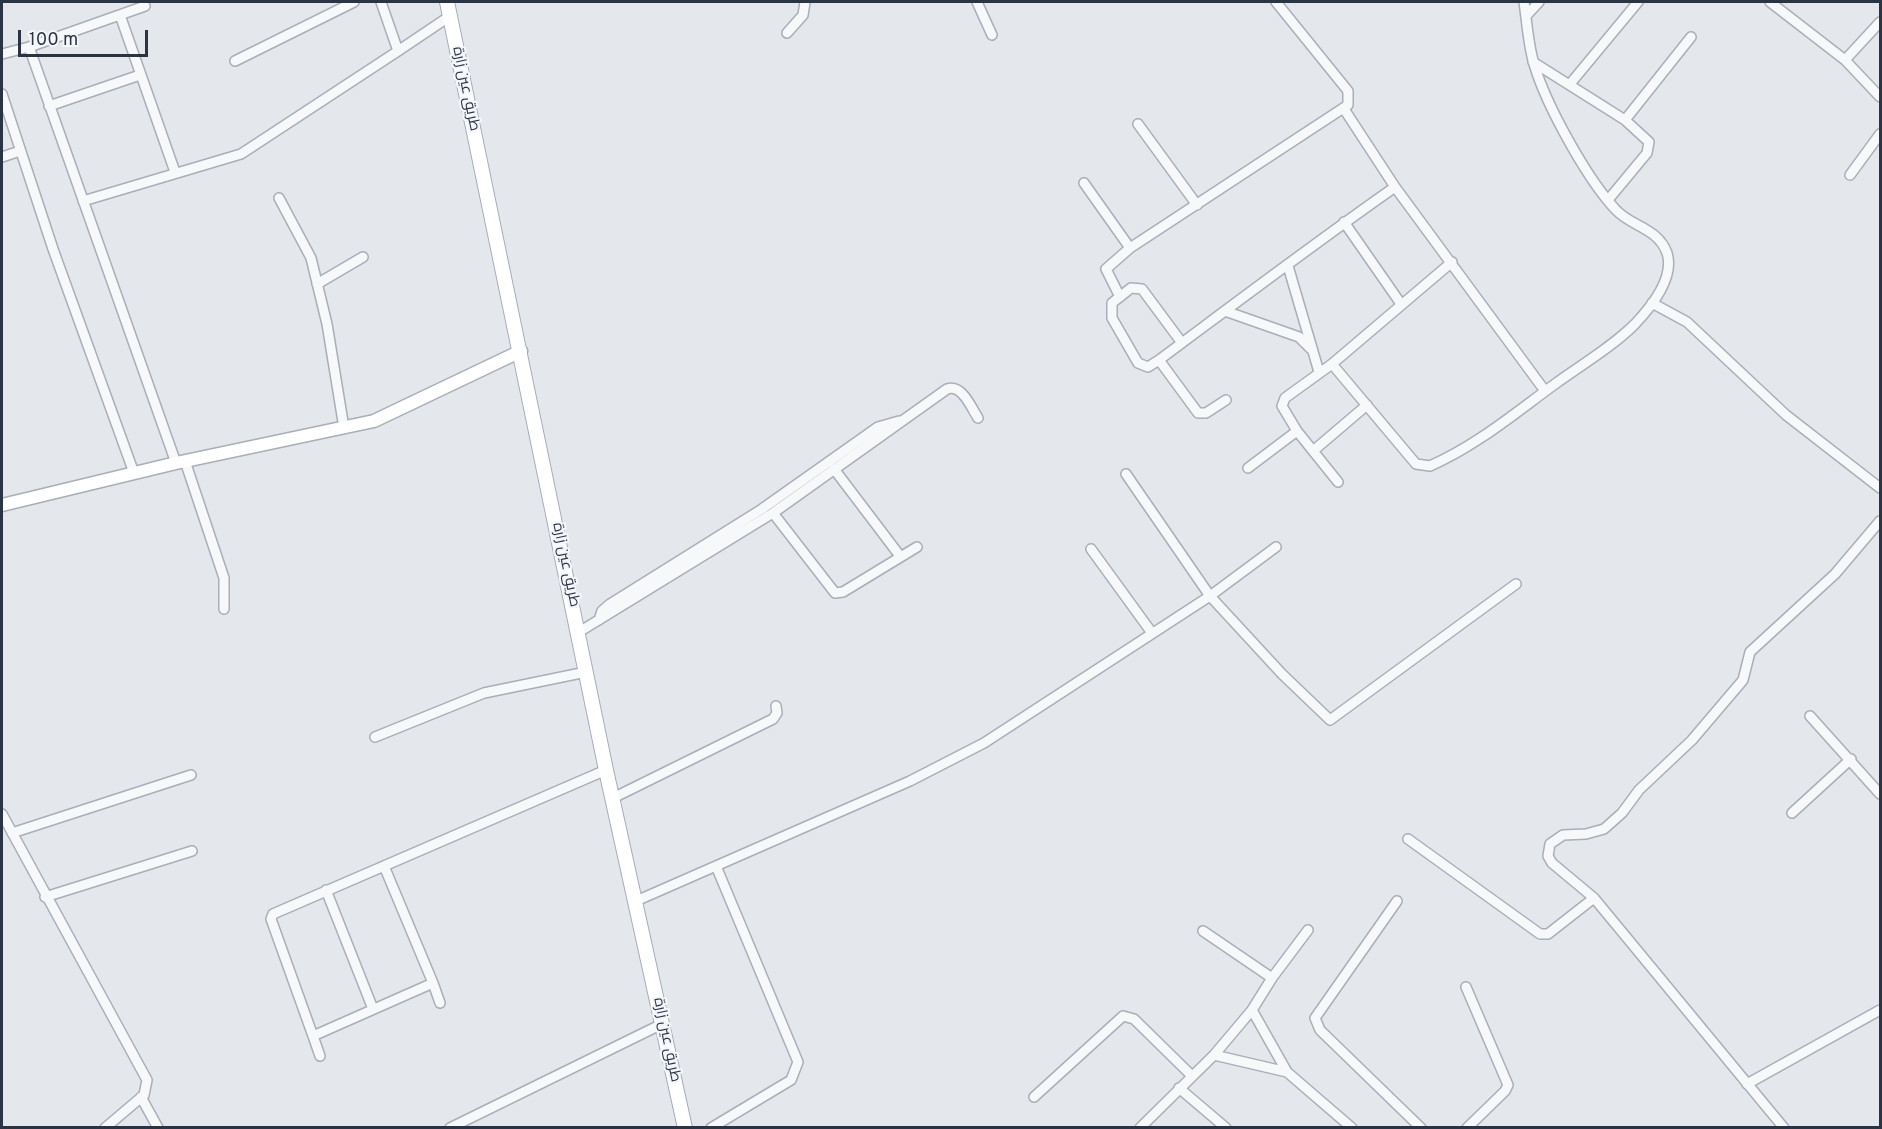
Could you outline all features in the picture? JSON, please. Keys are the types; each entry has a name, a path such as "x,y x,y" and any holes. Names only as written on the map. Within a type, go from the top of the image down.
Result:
{"main road":[{"name":"طريق عين زارة","path":"447,2 606,770 685,1128"},
{"path":"2,505 181,462 344,428 393,412 521,351"}],"street":[{"path":"235,61 354,2"},
{"path":"381,2 398,51"},
{"path":"787,33 803,15 805,2"},
{"path":"977,2 992,35"},
{"path":"1120,297 1106,269 1130,248 1344,109 1350,98 1348,91 1276,2"},
{"path":"1332,364 1416,464 1423,467 1439,462 1499,426 1617,339 1652,303 1669,267 1667,253 1654,234 1617,211 1565,130 1533,62 1524,2"},
{"path":"1526,16 1539,2"},
{"path":"1570,84 1638,2"},
{"path":"1770,2 1845,60 1881,97"},
{"path":"2,54 29,47 146,6"},
{"path":"120,15 175,172"},
{"path":"83,201 241,154 450,16"},
{"path":"1845,60 1881,22"},
{"path":"1625,120 1691,37"},
{"path":"29,47 83,201 224,578 224,609"},
{"path":"1533,62 1625,120 1649,142 1647,153 1608,200"},
{"path":"49,106 140,75"},
{"path":"2,94 134,473"},
{"path":"1344,109 1395,187 1545,392"},
{"path":"1138,124 1197,205"},
{"path":"1850,175 1881,134"},
{"path":"2,157 20,151"},
{"path":"1084,183 1130,248"},
{"path":"1182,343 1142,288 1131,288 1112,303 1112,318 1138,363 1148,368 1288,266 1344,222 1395,187"},
{"path":"279,198 306,245 327,324 344,428"},
{"path":"1344,222 1401,304"},
{"path":"317,284 363,257"},
{"path":"1338,482 1297,431 1282,405 1285,398 1332,364 1452,262"},
{"path":"1288,266 1319,372"},
{"path":"1652,303 1687,322 1786,415 1881,488"},
{"path":"1225,311 1299,337 1311,349"},
{"path":"1159,360 1198,413 1206,413 1226,400"},
{"path":"579,632 773,513 952,387 959,389 978,418"},
{"path":"1313,451 1367,405"},
{"path":"599,620 602,611 610,604 762,509 878,427 902,421"},
{"path":"1248,468 1297,431"},
{"path":"834,469 900,556"},
{"path":"1126,474 1210,596 1282,674 1330,720 1516,584"},
{"path":"773,513 835,593 843,592 917,547"},
{"path":"1784,1128 1594,898 1552,863 1548,856 1550,844 1563,835 1586,834 1604,829 1622,813 1639,790 1692,741 1743,680 1750,652 1835,574 1881,521"},
{"path":"636,901 944,765 984,743 1210,596 1276,548"},
{"path":"1091,549 1152,633"},
{"path":"375,737 484,693 586,672"},
{"path":"613,798 773,719 777,713 776,706"},
{"path":"1810,716 1881,794"},
{"path":"1792,813 1851,759"},
{"path":"320,1056 271,916 326,890 606,770"},
{"path":"7,828 191,775"},
{"path":"2,814 7,828 147,1080 147,1091 105,1128"},
{"path":"1408,839 1540,934 1548,934 1594,898"},
{"path":"45,897 192,851"},
{"path":"384,866 440,1003"},
{"path":"711,1128 791,1080 798,1062 716,866"},
{"path":"326,890 373,1010"},
{"path":"1397,901 1315,1018 1320,1030 1421,1128"},
{"path":"1140,1128 1191,1075 1214,1055 1252,1010 1272,978 1308,930"},
{"path":"1203,931 1272,978"},
{"path":"313,1036 433,982"},
{"path":"1466,987 1508,1085 1505,1091 1467,1128"},
{"path":"1252,1010 1287,1072 1352,1128"},
{"path":"1747,1084 1881,1010"},
{"path":"1034,1097 1123,1016 1134,1019 1191,1075"},
{"path":"450,1128 662,1024"},
{"path":"1214,1055 1287,1072"},
{"path":"1179,1088 1226,1128"},
{"path":"141,1097 158,1128"}]}
